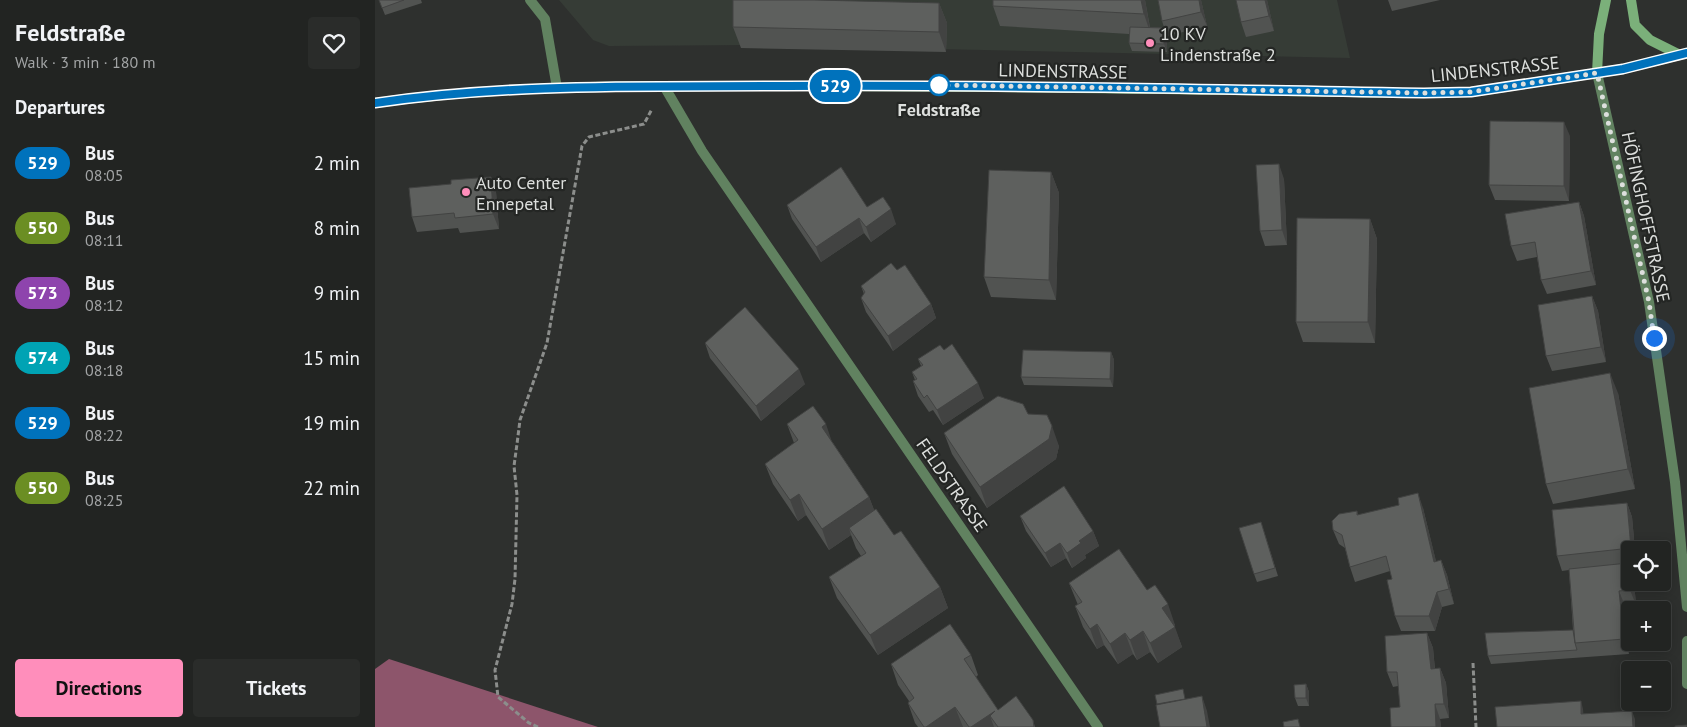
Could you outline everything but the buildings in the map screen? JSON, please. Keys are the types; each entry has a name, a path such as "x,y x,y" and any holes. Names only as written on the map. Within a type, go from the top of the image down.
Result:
{"main road":[{"path":"1597,73 1599,34 1606,0"},
{"path":"1631,0 1635,25 1650,40 1683,54"},
{"name":"LINDENSTRASSE","path":"375,103 435,96 557,88 664,86 939,85 1424,93 1471,92 1623,69 1683,54"}],"street":[{"path":"530,0 545,20 557,88"},
{"name":"HÖFINGHOFFSTRASSE","path":"1597,73 1649,302 1675,482 1687,607"},
{"name":"FELDSTRASSE","path":"664,86 702,152 1098,727"},
{"path":"1687,641 1687,684"}],"path":[{"path":"538,727 529,723 498,697 495,670 512,604 517,495 514,466 520,420 547,343 582,146 589,137 644,124 664,86"},
{"path":"1473,663 1476,727"}],"shaded area":[{"path":"559,0 1337,0 1350,58 749,45 609,46 593,40"},
{"path":"389,659 598,727 375,727 375,669"}],"bus line":[{"name":"529","path":"375,103 482,91 664,86 939,85 1424,93 1471,92 1623,69 1687,53"}],"place":[{"name":"10 KV Lindenstraße 2","path":"1150,43"},
{"name":"Feldstraße","path":"939,85"},
{"name":"Auto Center Ennepetal","path":"466,192"}],"route":[{"path":"939,85 1424,93 1471,92 1597,73 1649,302 1654,338"}]}
